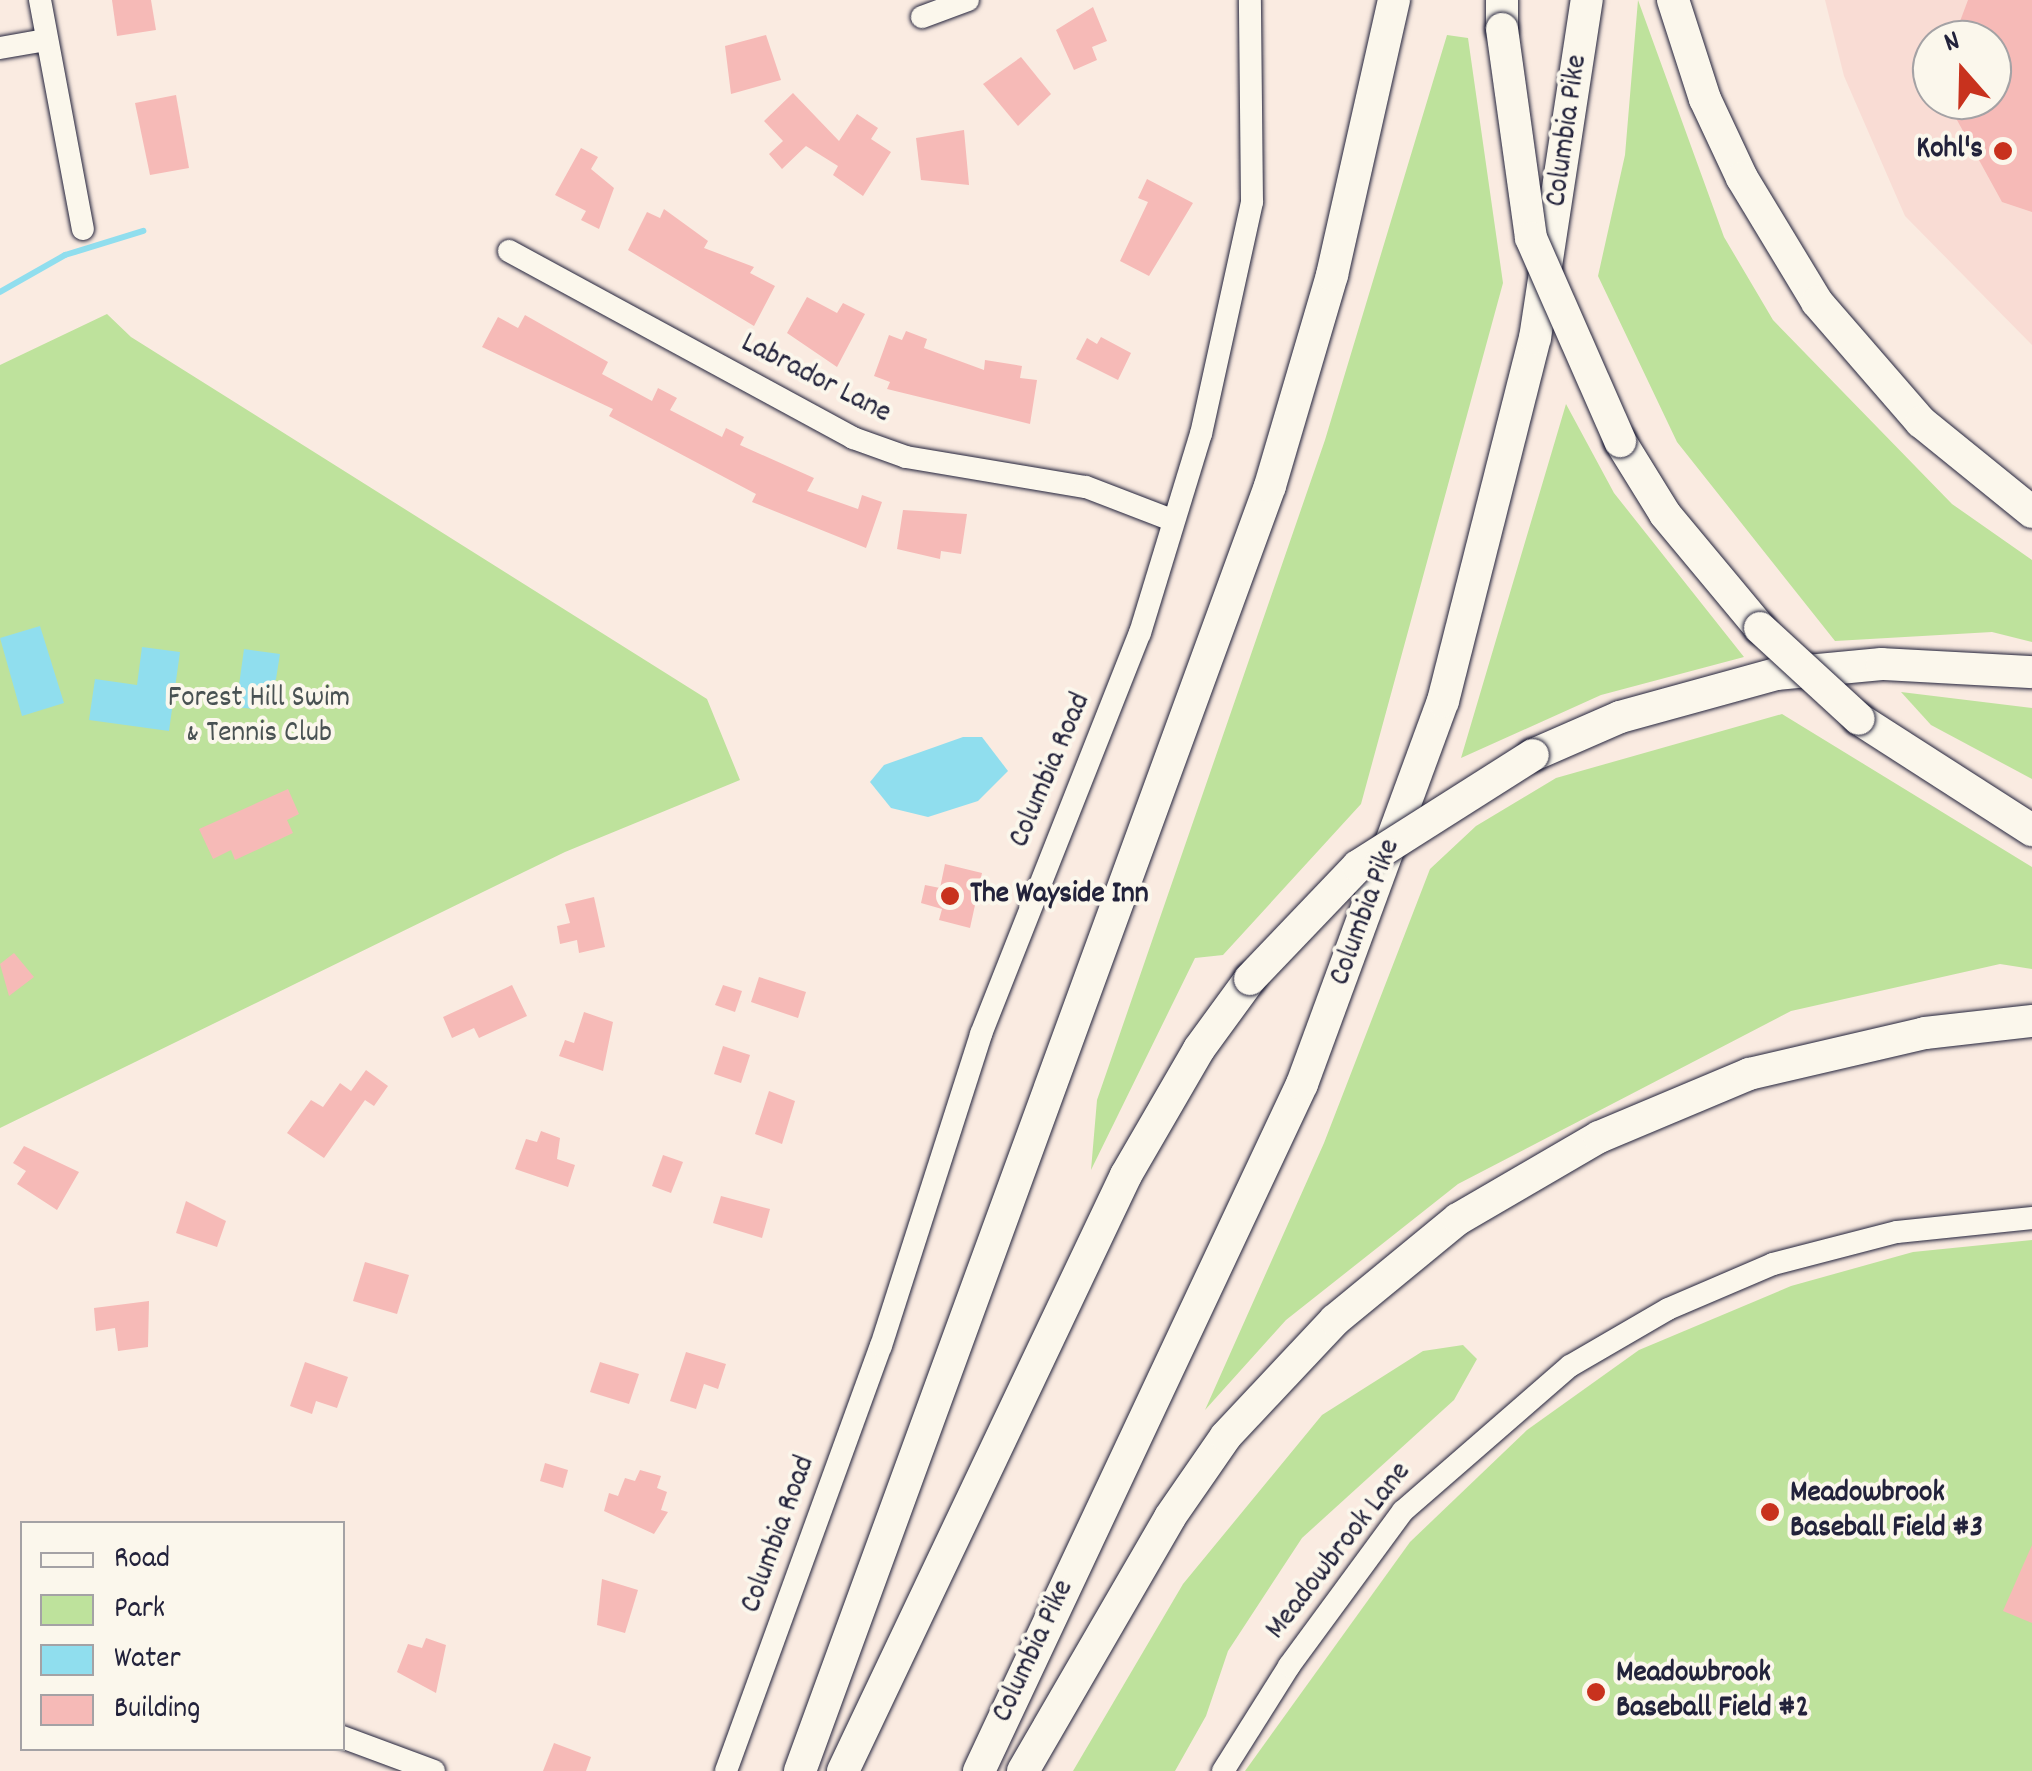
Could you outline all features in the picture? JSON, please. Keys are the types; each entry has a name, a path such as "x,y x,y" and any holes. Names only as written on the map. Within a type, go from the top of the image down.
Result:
{"highway":[{"path":"1332,275 1371,0"},
{"path":"800,1771 1270,486 1332,275 1394,0"},
{"name":"Columbia Pike","path":"979,1771 1302,1084 1437,719 1535,338 1586,0"},
{"path":"1673,0 1742,178 1817,302 1921,422 2032,512"},
{"path":"1502,15 1532,238 1620,441 1665,514 1760,628 1859,719 2032,830"},
{"path":"843,1771 1126,1175 1198,1049 1250,980 1358,866 1533,756 1620,716 1776,674 1882,664 2032,672"},
{"path":"1022,1771 1170,1516 1226,1436 1334,1320 1458,1220 1599,1137 1749,1074 1925,1033 2032,1021"}],"street":[{"path":"40,0 84,229"},
{"path":"922,17 968,0"},
{"name":"Columbia Road","path":"726,1771 881,1346 981,1034 1140,633 1242,270 1256,138 1250,0"},
{"path":"0,48 46,40"},
{"name":"Labrador Lane","path":"509,251 853,438 906,457 1086,488 1172,520"},
{"name":"Meadowbrook Lane","path":"1224,1771 1288,1666 1403,1511 1570,1366 1668,1309 1773,1264 1897,1232 2032,1218"},
{"path":"345,1738 434,1771"}],"shaded area":[{"path":"1825,0 2032,0 2032,345 1905,216 1844,76"}],"green space":[{"path":"1638,0 1724,237 1773,320 1952,504 2032,560 2032,642 1992,632 1835,641 1677,442 1598,276 1625,155"},
{"path":"1447,35 1468,38 1503,283 1361,804 1223,955 1195,958 1091,1170 1097,1100 1325,440"},
{"name":"Forest Hill Swim & Tennis Club","path":"107,314 131,337 707,699 740,780 565,852 0,1128 0,365"},
{"path":"1566,404 1614,493 1744,657 1601,695 1461,758"},
{"path":"1901,692 2032,708 2032,779 1931,725"},
{"path":"1782,714 2032,867 2032,969 2000,964 1791,1011 1458,1184 1286,1320 1205,1410 1324,1143 1430,869 1476,826 1556,778"},
{"path":"2032,1240 2032,1771 1245,1771 1410,1542 1527,1430 1639,1350 1791,1286 1913,1252"},
{"path":"1463,1345 1477,1359 1454,1400 1302,1538 1228,1651 1206,1716 1175,1771 1073,1771 1183,1584 1322,1415 1423,1351"}],"water":[{"path":"40,626 64,703 22,716 0,638"},
{"path":"142,647 180,652 169,731 89,720 95,679 137,685"},
{"path":"244,649 280,654 276,679 254,709 236,707"},
{"path":"963,737 982,737 1008,771 978,801 928,817 891,808 870,782 884,765"}],"building":[{"path":"112,0 151,0 156,30 117,36"},
{"name":"Kohl's","path":"1968,0 2032,0 2032,212 2002,202 1957,120 2012,120 2012,20 1960,20"},
{"path":"1093,7 1107,41 1092,47 1097,60 1074,70 1056,30"},
{"path":"766,35 781,80 731,94 725,46"},
{"path":"1021,57 1051,94 1018,126 983,84"},
{"path":"793,93 839,141 857,114 878,128 871,139 891,152 863,196 833,175 838,166 806,146 782,169 769,154 783,141 764,121"},
{"path":"176,95 189,168 150,175 135,103"},
{"path":"964,130 969,185 921,180 916,138"},
{"path":"581,148 598,157 591,169 614,188 599,229 581,220 586,211 555,195"},
{"path":"1147,179 1193,203 1149,276 1120,261 1148,202 1138,198"},
{"path":"664,209 708,241 704,248 754,267 750,273 775,286 754,326 628,250 647,212 660,218"},
{"path":"807,297 837,313 843,303 865,314 837,367 787,333"},
{"path":"525,315 608,362 602,374 652,401 658,388 677,398 670,410 722,437 726,428 744,437 740,445 814,478 807,491 858,509 862,495 882,502 866,548 752,502 756,494 609,416 613,409 482,347 498,317 518,328"},
{"path":"906,331 927,339 924,348 984,370 985,360 1022,366 1020,378 1037,380 1030,424 887,389 890,382 874,376 889,335 902,340"},
{"path":"1101,337 1131,353 1118,380 1076,359 1087,338 1097,344"},
{"path":"903,510 967,514 961,554 941,551 940,559 897,549"},
{"path":"288,789 299,814 287,820 293,833 235,860 231,850 213,859 199,829"},
{"name":"The Wayside Inn","path":"945,864 982,873 970,928 939,920 942,909 921,903 925,885 940,888"},
{"path":"594,897 605,947 579,953 577,940 560,944 557,926 570,923 565,904"},
{"path":"14,953 34,977 9,996 0,964"},
{"path":"759,977 806,992 798,1018 751,1002"},
{"path":"512,985 527,1016 479,1038 474,1028 452,1038 443,1017"},
{"path":"723,985 742,991 735,1012 715,1005"},
{"path":"584,1012 613,1022 603,1071 559,1056 565,1040 574,1043"},
{"path":"723,1046 750,1055 741,1083 714,1074"},
{"path":"366,1070 388,1086 374,1106 365,1100 324,1158 287,1133 311,1100 323,1107 340,1083 351,1091"},
{"path":"769,1091 795,1101 782,1144 755,1134"},
{"path":"541,1131 560,1138 557,1159 575,1165 568,1187 515,1169 526,1139 537,1142"},
{"path":"24,1146 79,1172 57,1210 17,1184 26,1171 13,1163"},
{"path":"663,1155 683,1162 671,1193 652,1186"},
{"path":"721,1196 770,1209 762,1238 713,1223"},
{"path":"186,1201 226,1221 217,1247 176,1233"},
{"path":"365,1262 409,1275 397,1314 353,1301"},
{"path":"149,1301 148,1347 118,1351 115,1328 96,1331 94,1308"},
{"path":"686,1352 726,1364 718,1389 704,1384 696,1409 670,1401"},
{"path":"305,1362 348,1377 337,1408 316,1401 312,1414 290,1406"},
{"path":"600,1362 639,1374 629,1404 590,1392"},
{"path":"545,1463 568,1470 563,1488 540,1481"},
{"path":"640,1470 661,1476 657,1488 667,1492 661,1510 668,1512 654,1534 604,1511 609,1493 618,1496 625,1478 635,1481"},
{"path":"2032,1545 2032,1623 2003,1611"},
{"path":"602,1579 638,1590 625,1633 597,1625"},
{"path":"426,1638 446,1645 436,1693 397,1672 408,1644 422,1648"},
{"path":"554,1743 591,1757 586,1771 543,1771"}],"waterway":[{"path":"0,292 65,255 143,231"}],"place":[{"name":"Kohl's","path":"2003,151"},
{"name":"The Wayside Inn","path":"950,896"},
{"name":"Meadowbrook Baseball Field #3","path":"1770,1512"},
{"name":"Meadowbrook Baseball Field #2","path":"1596,1692"}]}
